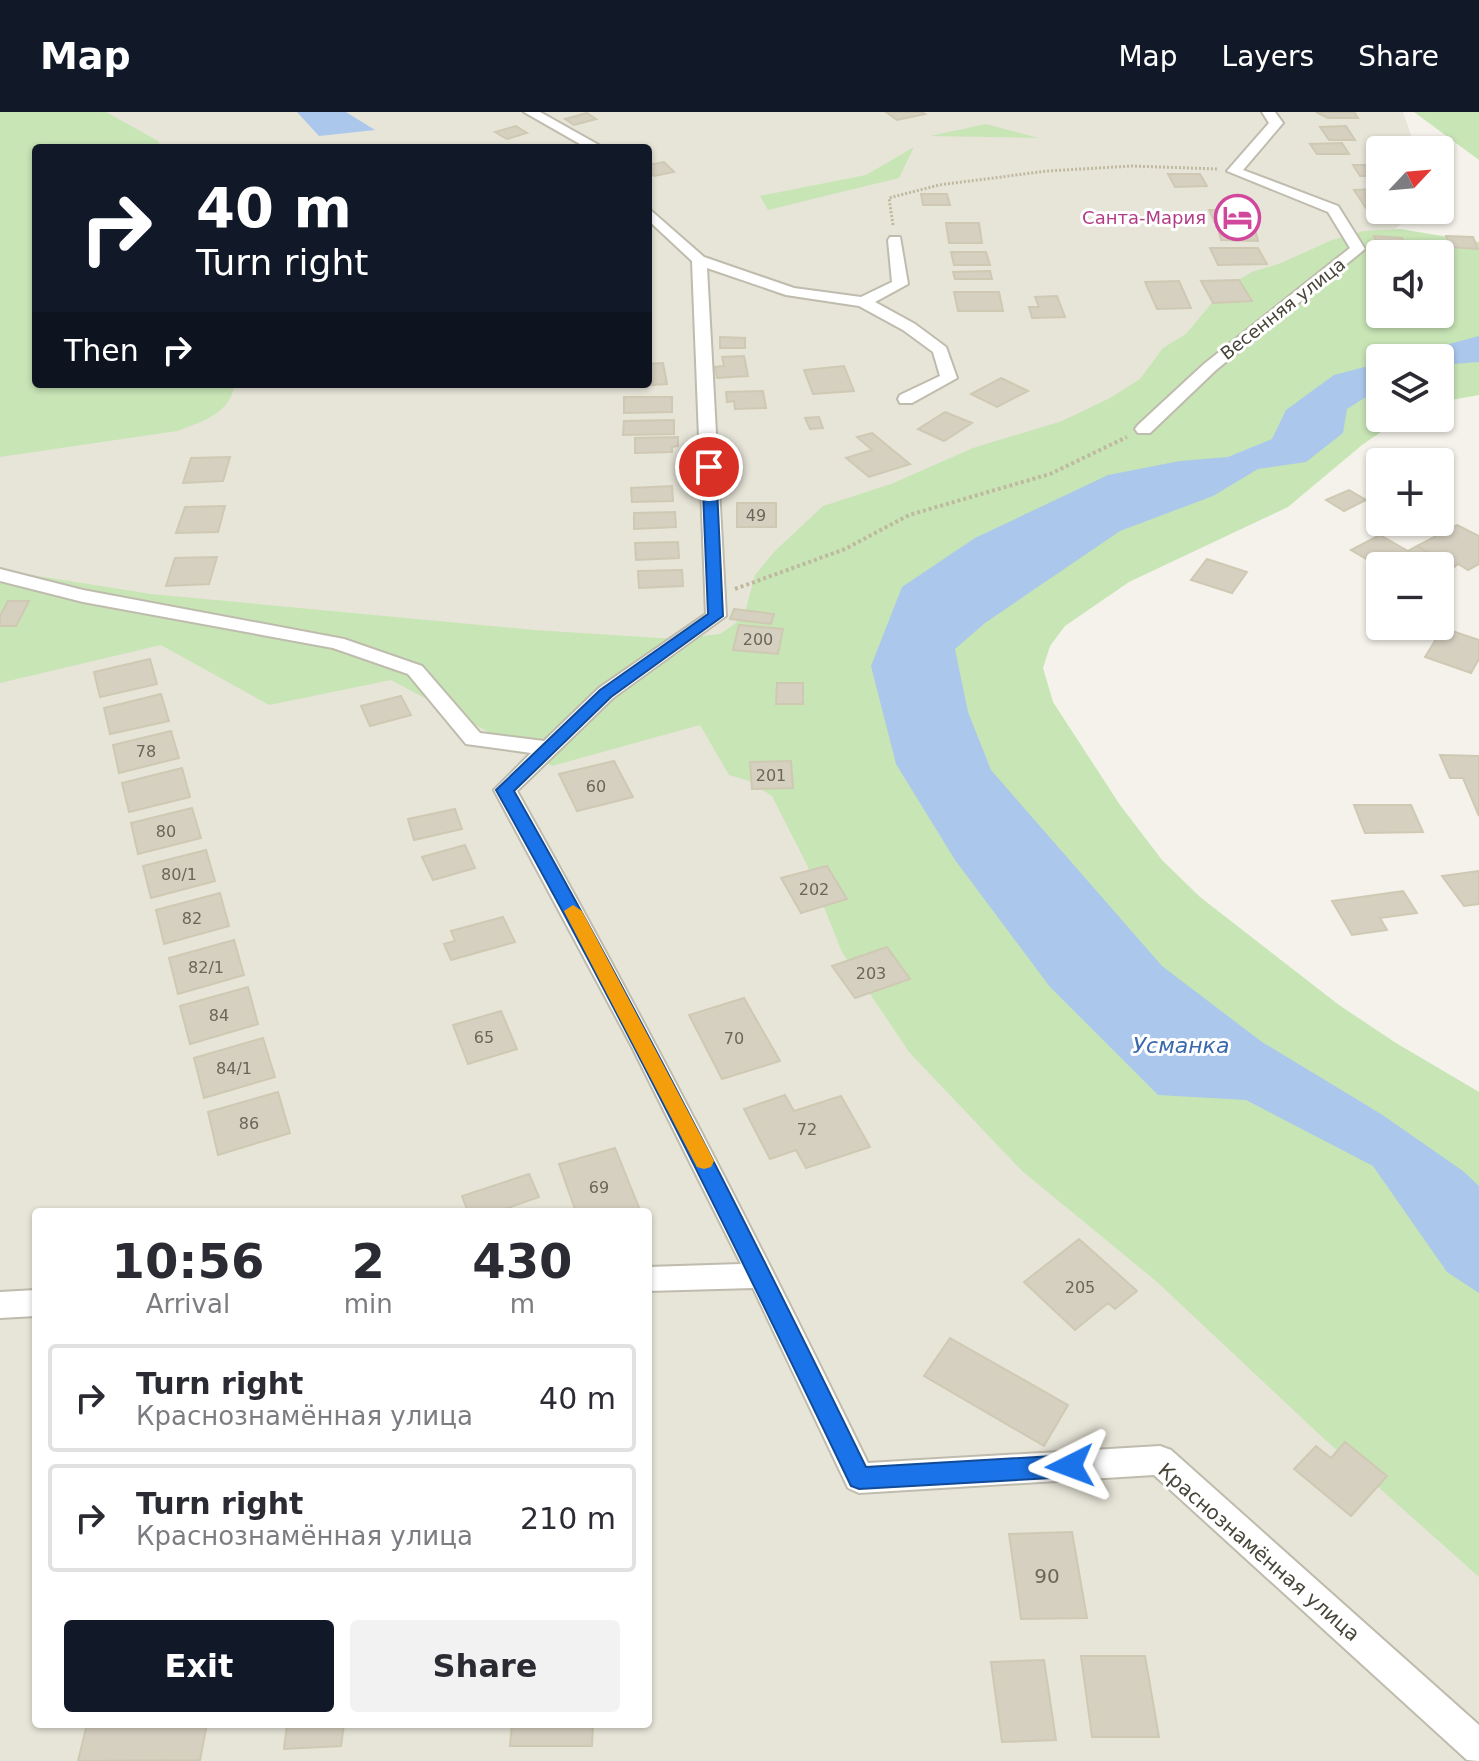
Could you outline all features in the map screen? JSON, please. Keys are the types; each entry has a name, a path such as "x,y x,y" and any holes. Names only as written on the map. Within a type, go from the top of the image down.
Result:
{"street":[{"path":"530,112 590,144"},
{"path":"1234,171 1276,123 1268,112"},
{"name":"Весенняя улица","path":"1144,429 1210,367 1358,249 1333,209 1234,171"},
{"path":"652,216 699,260 791,292 863,302 909,327 940,350 949,378 906,399"},
{"path":"863,302 900,284 895,240"},
{"path":"699,260 716,616"},
{"path":"0,575 83,596 337,643 415,670 474,739 548,748"},
{"name":"Краснознамённая улица","path":"716,616 606,693 505,790 600,958 763,1276 859,1478 1160,1460 1479,1748"},
{"path":"652,1279 763,1276"},
{"path":"0,1305 32,1303"}],"path":[{"path":"895,240 889,198 915,188 1039,171 1167,164 1234,171"},
{"path":"716,616 736,588 845,549 909,515 1050,474 1144,429"}],"shaded area":[{"path":"0,112 1403,112 1411,136 1366,136 1366,224 1401,224 1380,240 1366,240 1366,251 1215,364 823,562 1479,1396 1479,1761 0,1761"}],"green space":[{"path":"0,112 106,112 160,144 32,144 32,388 233,388 232,394 214,415 177,431 0,457"},
{"path":"1414,112 1479,112 1479,160 1454,142 1454,136 1446,136"},
{"path":"986,124 1039,138 930,136"},
{"path":"914,147 899,178 768,210 760,196 866,175"},
{"path":"1400,229 1479,242 1479,395 1454,399 1454,344 1366,344 1366,432 1381,432 1288,507 1129,582 1065,626 1050,646 1043,668 1053,702 1120,805 1162,860 1200,897 1339,1005 1479,1092 1479,1577 1321,1436 1156,1281 1022,1171 909,1052 842,952 807,865 772,796 749,781 729,775 700,725 552,766 391,680 269,705 161,645 0,683 0,570 151,594 534,630 675,639 720,634 736,623 746,609 755,575 774,552 823,506 891,484 973,448 1062,421 1110,398 1140,379 1163,348 1186,334 1224,288 1252,272 1281,263 1332,240 1364,231"}],"water":[{"path":"297,112 346,112 375,130 319,136"},
{"path":"1479,336 1479,362 1454,364 1454,344 1449,344"},
{"name":"Усманка","path":"1366,367 1366,397 1347,409 1343,433 1306,462 1258,469 1213,496 1120,531 985,623 955,649 968,712 991,770 1162,966 1262,1042 1381,1114 1463,1171 1479,1186 1479,1293 1447,1272 1373,1166 1246,1100 1158,1095 1050,987 955,860 896,764 871,666 902,587 975,538 1108,475 1180,461 1228,457 1272,439 1286,410 1334,375"}],"building":[{"path":"886,112 922,112 925,114 897,120"},
{"path":"1316,112 1354,112 1358,118 1328,118"},
{"path":"587,113 596,119 574,125 565,119"},
{"path":"516,126 527,133 507,139 495,132"},
{"path":"1346,126 1355,140 1329,140 1320,127"},
{"path":"1342,143 1349,154 1317,154 1310,144"},
{"path":"664,162 674,172 654,176 652,164"},
{"path":"1353,165 1366,165 1366,176 1360,176"},
{"path":"1168,174 1200,174 1207,186 1175,187"},
{"path":"1354,190 1366,190 1366,208"},
{"path":"921,194 947,194 950,205 923,205"},
{"path":"1209,210 1241,210 1247,223 1215,223"},
{"path":"946,223 979,223 982,243 949,243"},
{"path":"1219,232 1256,233 1258,241 1221,240"},
{"path":"1374,236 1403,240 1376,240"},
{"path":"1446,236 1473,237 1478,249 1454,247 1454,240 1448,240"},
{"path":"1210,248 1258,248 1267,264 1218,265"},
{"path":"951,252 986,252 990,265 954,265"},
{"path":"990,271 992,279 955,279 953,272"},
{"path":"1239,280 1252,301 1213,303 1201,281"},
{"path":"1179,281 1191,308 1157,309 1145,282"},
{"path":"954,292 999,292 1003,311 958,311"},
{"path":"1057,296 1065,317 1032,318 1029,307 1039,307 1035,297"},
{"path":"720,337 745,338 745,348 720,348"},
{"path":"744,356 748,376 717,378 715,367 724,366 722,357"},
{"path":"663,363 667,384 652,385 652,364"},
{"path":"844,366 854,391 813,394 804,370"},
{"path":"1001,378 1028,391 997,407 971,394"},
{"path":"763,391 766,408 735,409 734,401 727,402 726,392"},
{"path":"624,397 672,397 672,412 624,413"},
{"path":"945,412 972,423 944,441 918,429"},
{"path":"819,417 823,428 810,429 805,418"},
{"path":"674,420 674,434 623,435 624,421"},
{"path":"872,433 910,464 869,477 846,458 872,450 857,437"},
{"path":"678,437 678,446 672,447 672,452 635,453 635,438"},
{"path":"230,457 223,481 183,483 191,458"},
{"path":"672,486 673,501 632,502 631,488"},
{"path":"1349,490 1366,500 1344,511 1326,500"},
{"path":"737,503 776,503 776,527 737,527"},
{"path":"225,506 218,532 176,533 185,507"},
{"path":"675,512 676,527 634,529 634,513"},
{"path":"1457,525 1479,536 1479,564 1468,570 1458,564 1454,567 1454,552 1428,552 1417,546 1436,536 1454,536 1454,527"},
{"path":"1382,536 1408,551 1417,546 1428,552 1366,552 1366,559 1351,550"},
{"path":"678,542 679,558 636,560 635,543"},
{"path":"217,557 209,584 166,586 175,558"},
{"path":"1207,559 1247,572 1232,593 1191,580"},
{"path":"682,570 683,586 639,588 638,571"},
{"path":"8,601 29,601 16,626 0,626 0,616"},
{"path":"734,609 774,614 771,624 730,619"},
{"path":"739,625 783,629 778,654 733,650"},
{"path":"1454,632 1479,640 1479,659 1471,673 1425,657 1436,640 1454,640"},
{"path":"150,659 157,684 100,697 94,672"},
{"path":"777,683 803,683 803,704 776,704"},
{"path":"161,694 169,721 110,734 104,708"},
{"path":"401,696 411,715 370,726 361,706"},
{"path":"171,731 179,758 119,773 113,745"},
{"path":"1440,755 1479,756 1479,816 1463,778 1450,778"},
{"path":"614,761 633,797 577,811 559,774"},
{"path":"791,761 793,788 752,789 750,762"},
{"path":"182,768 190,797 129,812 122,783"},
{"path":"1354,805 1411,805 1423,832 1365,833"},
{"path":"192,808 201,838 138,854 131,823"},
{"path":"455,809 462,829 414,840 408,819"},
{"path":"465,845 475,868 433,880 422,857"},
{"path":"206,850 215,881 151,898 143,866"},
{"path":"827,866 847,899 801,913 781,878"},
{"path":"1479,871 1479,904 1464,906 1442,876"},
{"path":"1403,891 1417,913 1380,918 1387,930 1352,935 1332,901"},
{"path":"220,893 229,926 164,944 156,910"},
{"path":"503,917 515,942 451,960 444,944 455,941 451,931"},
{"path":"234,940 244,975 178,994 169,958"},
{"path":"887,947 910,979 855,998 832,966"},
{"path":"248,987 258,1024 190,1044 180,1006"},
{"path":"744,998 780,1061 722,1079 689,1015"},
{"path":"501,1011 517,1049 468,1064 453,1025"},
{"path":"263,1038 275,1077 204,1098 194,1058"},
{"path":"278,1092 290,1133 218,1155 208,1112"},
{"path":"785,1095 794,1111 841,1096 870,1147 806,1168 796,1150 770,1159 744,1109"},
{"path":"615,1148 639,1208 575,1208 559,1164"},
{"path":"529,1174 539,1197 508,1208 466,1208 462,1196"},
{"path":"1079,1239 1137,1291 1115,1309 1108,1303 1075,1330 1024,1282"},
{"path":"950,1338 1068,1405 1044,1446 924,1376"},
{"path":"1345,1442 1387,1476 1351,1516 1294,1469 1316,1446 1331,1458"},
{"path":"1072,1532 1087,1618 1021,1619 1009,1534"},
{"path":"1081,1656 1145,1656 1159,1737 1092,1737"},
{"path":"1044,1660 1056,1740 1002,1742 991,1662"},
{"path":"86,1728 206,1728 200,1760 78,1761"},
{"path":"287,1728 343,1728 341,1746 284,1749"},
{"path":"512,1728 593,1728 592,1746 510,1746"}],"slow traffic":[{"path":"573,911 704,1161"}],"place":[{"name":"Санта-Мария","path":"1237,218"}],"route":[{"path":"709,467 716,616 606,693 505,790 600,958 723,1196 859,1478 1070,1466"}]}
